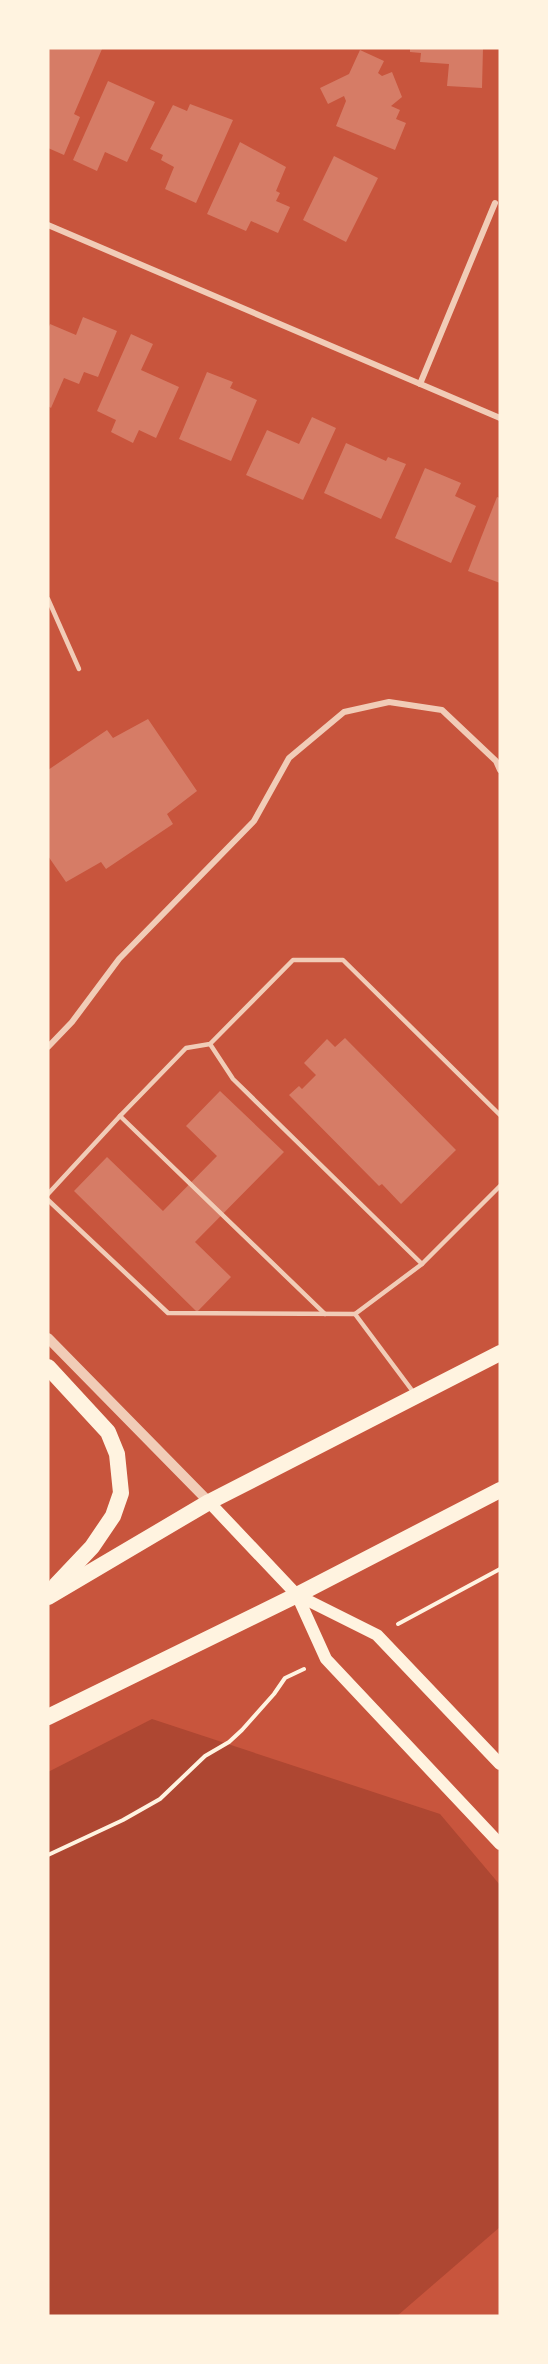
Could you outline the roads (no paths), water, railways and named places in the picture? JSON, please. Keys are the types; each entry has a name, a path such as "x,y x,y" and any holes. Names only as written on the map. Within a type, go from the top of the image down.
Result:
{"highway":[{"path":"48,1595 209,1502 500,1353"},
{"path":"48,1367 108,1432 117,1454 122,1493 113,1516 92,1547 48,1595"},
{"path":"48,1717 297,1595 500,1491"}],"main road":[{"path":"209,1502 297,1595 326,1659 500,1844"},
{"path":"297,1595 377,1635 497,1756"}],"street":[{"path":"420,384 495,203"},
{"path":"48,225 500,418"},
{"path":"48,1047 72,1022 119,959 254,820 289,758 344,712 389,702 442,710 496,762 500,770"},
{"path":"48,1338 209,1502"}],"lane":[{"path":"48,599 80,669"},
{"path":"48,1194 186,1048 210,1044 293,960 343,960 500,1115"},
{"path":"210,1044 233,1079 422,1264"},
{"path":"120,1116 326,1314"},
{"path":"48,1200 168,1313 355,1314 422,1264 500,1186"},
{"path":"355,1314 416,1395"}]}
